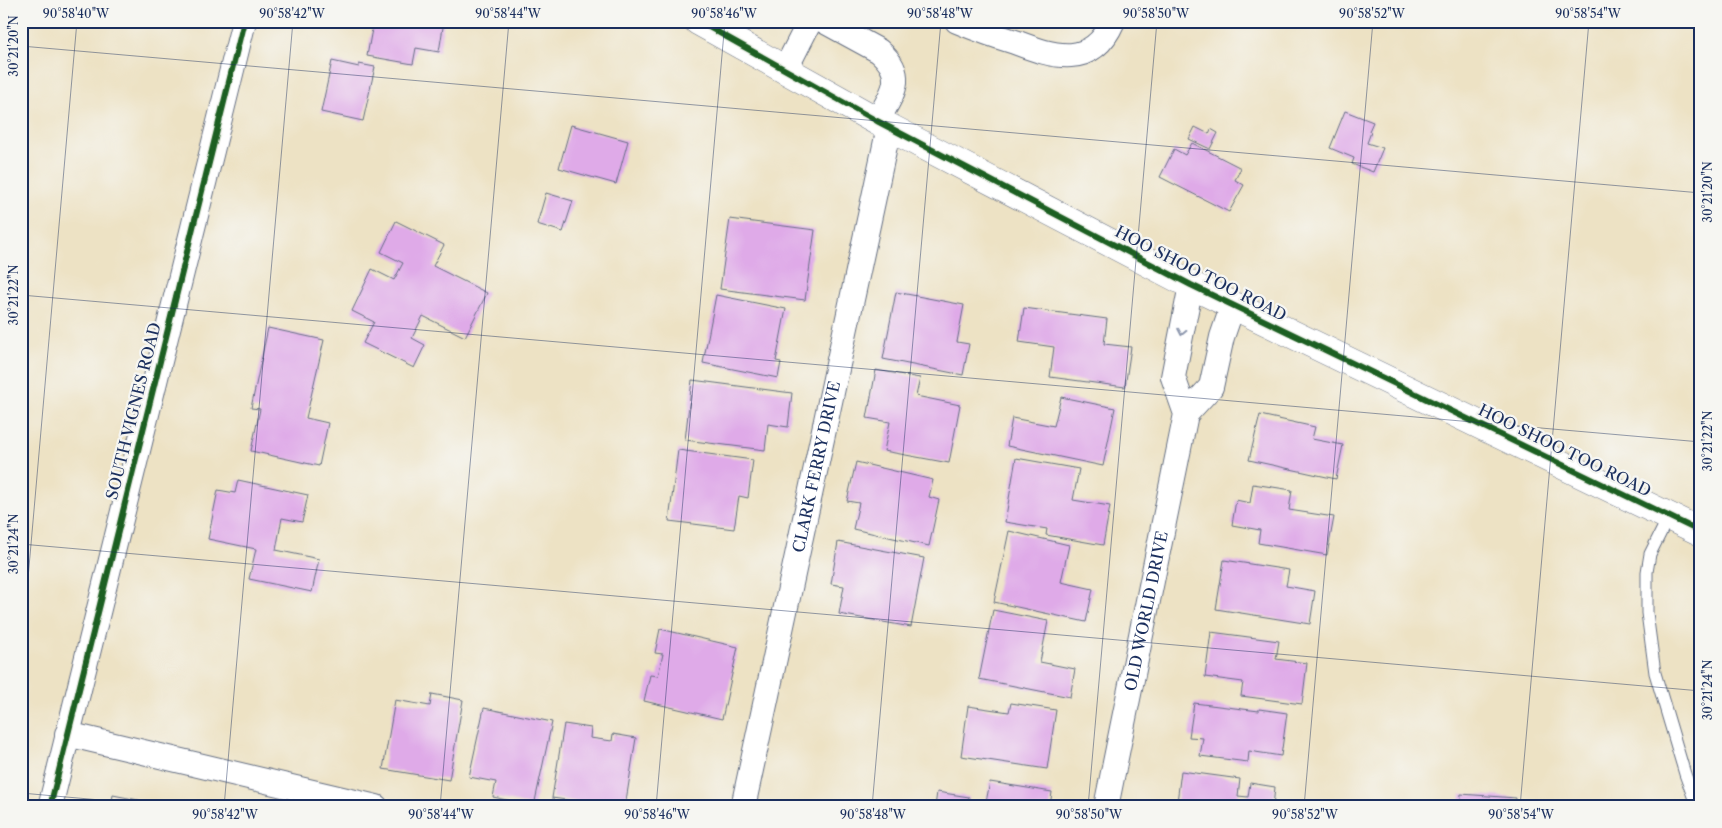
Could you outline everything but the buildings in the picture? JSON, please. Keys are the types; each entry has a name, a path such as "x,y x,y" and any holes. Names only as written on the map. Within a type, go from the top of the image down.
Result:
{"street":[{"name":"SOUTH VIGNES ROAD","path":"50,807 244,21"},
{"name":"HOO SHOO TOO ROAD","path":"698,21 883,124 1191,284 1701,532"},
{"path":"785,70 810,21"},
{"name":"CLARK FERRY DRIVE","path":"743,807 883,124 896,78 893,68 886,57 879,51 824,21"},
{"path":"956,21 1042,52 1060,56 1074,56 1087,52 1098,44 1106,35 1113,21"},
{"name":"OLD WORLD DRIVE","path":"1106,807 1186,414 1174,377 1191,284"},
{"path":"1186,414 1212,387 1222,338 1233,305"},
{"path":"67,734 376,807"}],"lane":[{"path":"1669,516 1650,554 1647,572 1647,613 1655,673 1685,774 1697,807"}],"cycle path":[{"path":"50,807 244,21"},
{"path":"698,21 877,121 1191,285 1701,532"}]}
